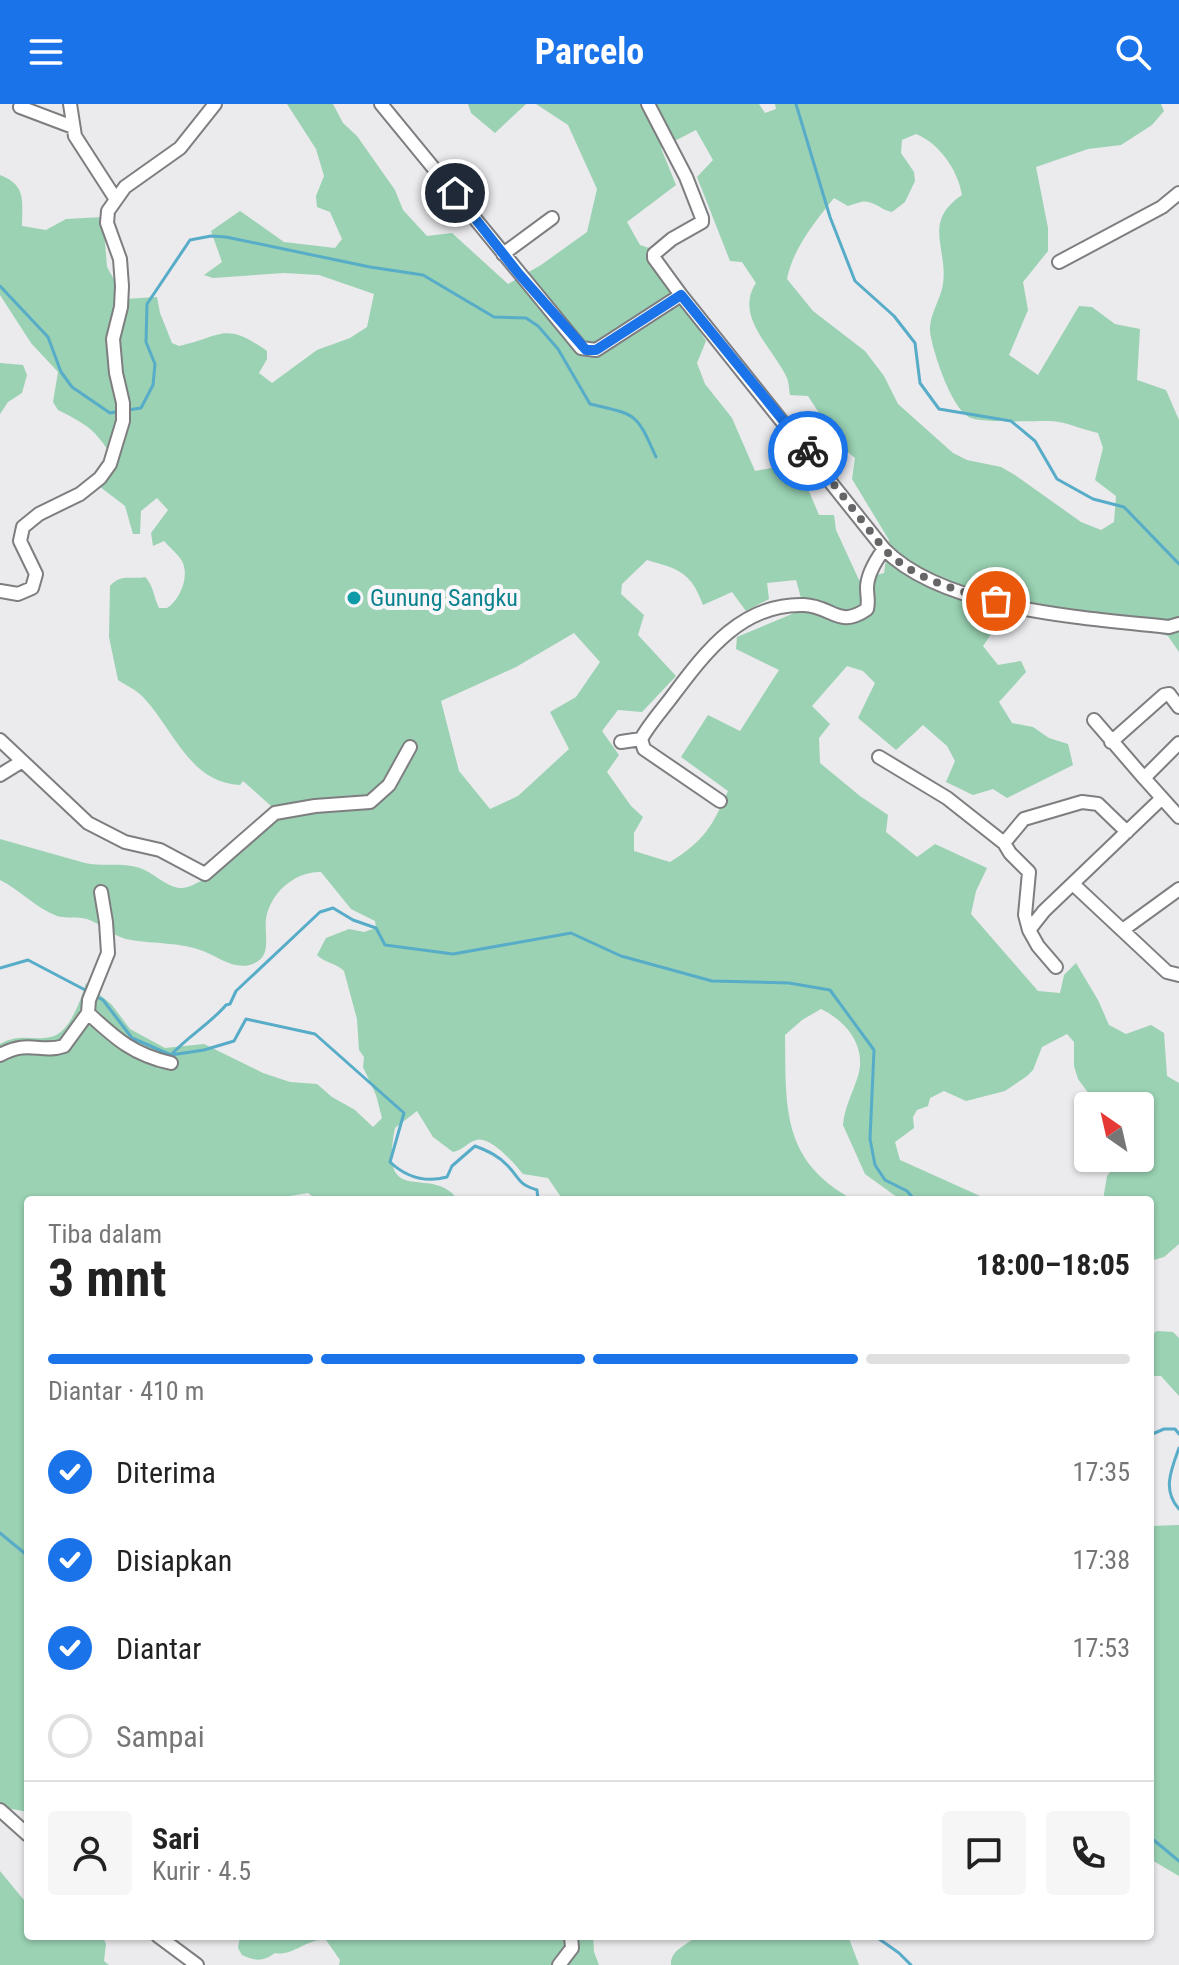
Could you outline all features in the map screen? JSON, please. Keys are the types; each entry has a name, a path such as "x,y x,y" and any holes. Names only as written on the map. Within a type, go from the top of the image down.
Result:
{"street":[{"path":"70,104 79,145 115,198"},
{"path":"0,591 18,594 32,588 36,574 20,541 23,527 39,514 80,494 100,478 110,464 123,421 113,339 121,307 122,286 120,259 107,223 108,211 115,198 141,174 180,148 215,104"},
{"path":"381,104 586,350 596,350 681,295"},
{"path":"648,104 686,177 702,218 702,222 672,239 654,254 654,258 898,563 927,579 1022,609 1169,627 1179,624"},
{"path":"20,107 73,127"},
{"path":"1059,262 1162,207 1179,193"},
{"path":"503,254 552,218"},
{"path":"621,742 641,739 709,648 741,623 767,609 787,606 809,605 841,618 855,617 867,609 866,585 884,549"},
{"path":"1111,742 1164,695 1173,696 1179,707"},
{"path":"1094,720 1179,817"},
{"path":"641,739 644,749 720,801"},
{"path":"0,740 97,829 125,842 160,850 205,874 275,813 370,802 389,785 410,747"},
{"path":"1144,778 1179,743"},
{"path":"879,757 947,798 1004,843 1029,872 1025,915 1029,930 1056,967"},
{"path":"0,775 21,762"},
{"path":"1029,930 1044,911 1161,799"},
{"path":"1004,843 1024,819 1082,802 1098,804 1127,832"},
{"path":"1073,884 1167,972 1179,975"},
{"path":"1124,929 1179,889"},
{"path":"0,1055 19,1047 64,1046 91,1000 108,953 101,892"},
{"path":"91,1000 129,1048 148,1058 171,1063"},
{"path":"0,1810 24,1831"},
{"path":"163,1940 197,1965"},
{"path":"559,1965 572,1948 571,1940"}],"green space":[{"path":"287,104 333,104 343,123 357,136 395,190 403,210 427,236 452,233 508,284 587,232 597,189 568,125 536,104 759,104 765,113 776,109 775,104 1161,104 1164,111 1152,125 1121,145 1088,149 1036,167 1048,228 1048,251 1023,282 1028,310 1009,355 1038,375 1079,306 1092,307 1115,324 1140,329 1137,380 1166,390 1179,420 1179,652 1168,636 1100,616 1025,601 1001,620 983,646 998,665 1021,661 1026,672 999,702 1012,723 1033,727 1049,738 1068,744 1073,765 1007,798 993,789 973,795 946,782 955,761 947,746 923,725 896,750 858,718 875,683 863,671 847,666 812,706 830,724 819,738 820,763 888,815 886,832 917,857 935,844 987,868 976,891 971,914 1038,991 1060,993 1064,975 1076,963 1109,1025 1126,1034 1151,1025 1164,1033 1167,1076 1179,1083 1179,1244 1164,1257 1154,1260 1154,1196 1104,1196 1110,1172 1154,1172 1154,1092 1088,1092 1078,1079 1074,1066 1074,1042 1067,1034 1042,1047 1033,1070 1005,1091 966,1101 944,1091 930,1098 928,1106 917,1110 913,1117 914,1128 895,1142 900,1160 980,1196 895,1196 865,1174 843,1125 858,1076 860,1055 846,1028 821,1009 785,1035 788,1109 800,1150 830,1185 848,1196 560,1196 548,1178 523,1174 502,1151 488,1142 476,1140 453,1152 433,1137 417,1111 395,1128 394,1169 401,1178 447,1189 454,1196 312,1196 308,1193 290,1196 24,1196 24,1811 12,1809 0,1818 0,1044 14,1039 58,1034 74,1014 86,983 112,1005 130,1029 165,1048 204,1044 263,1073 290,1082 317,1084 355,1110 373,1127 382,1118 376,1095 363,1067 357,1019 344,971 317,955 326,938 349,929 364,932 376,928 375,921 351,909 321,872 302,875 278,892 268,909 264,955 255,963 241,966 194,948 125,939 87,919 57,916 0,880 0,839 85,863 140,868 174,887 188,887 228,864 253,842 268,825 271,806 243,781 240,785 223,782 195,765 144,698 118,680 109,637 110,586 122,578 145,577 159,608 167,608 182,587 184,567 164,541 153,546 151,533 168,510 157,498 141,511 140,534 133,534 125,506 99,486 117,464 92,431 58,410 53,402 58,372 31,343 0,295 0,175 19,189 22,226 46,230 66,219 103,217 107,267 125,299 157,297 172,343 179,346 224,334 241,336 253,342 267,351 267,359 259,373 272,383 317,350 350,338 367,327 374,294 319,275 284,273 213,278 204,275 222,262 211,231 240,211 284,242 335,248 342,239 330,212 317,207 316,196 324,176 316,149","holes":["696,130 713,160 697,177 730,261 742,262 756,283 750,295 752,319 786,376 790,395 808,396 833,440 855,458 852,479 889,540 884,573 859,580 836,530 834,515 819,515 797,463 755,471 732,418 705,384 697,363 706,341 670,283 661,252 640,245 627,222 676,185 661,148","916,134 940,151 952,167 962,195 950,205 940,226 943,284 930,325 944,379 957,404 971,418 1056,421 1098,433 1103,448 1095,480 1116,496 1114,522 1101,530 1081,522 1001,467 967,460 953,453 898,404 884,376 865,351 813,311 787,279 799,246 834,198 848,206 869,202 892,212 905,202 915,181 914,172 901,153 902,140","647,560 668,566 694,585 703,605 732,592 746,611 769,599 767,583 796,580 804,609 737,637 736,649 779,670 740,731 708,715 681,757 728,791 706,832 670,862 634,851 634,833 643,817 631,806 607,772 619,755 602,731 618,710 642,712 676,676 638,635 644,615 621,594 622,584","574,633 600,662 576,697 550,712 569,749 518,796 490,809 459,771 441,701 516,667"]},
{"path":"468,104 526,104 495,133 471,113"},
{"path":"0,363 23,365 27,375 22,393 8,402 0,414"},
{"path":"1173,1332 1179,1338 1179,1396 1161,1376 1154,1376 1154,1333"},
{"path":"1179,1525 1179,1876 1154,1861 1154,1526"},
{"path":"0,1871 24,1900 24,1940 104,1940 104,1961 109,1965 0,1965"},
{"path":"239,1940 319,1940 263,1959 242,1955 238,1948"},
{"path":"326,1940 593,1940 599,1965 339,1965 340,1960"},
{"path":"692,1940 850,1940 859,1965 671,1965 676,1952"}],"waterway":[{"path":"796,104 830,217 855,281 894,316 915,343 920,383 939,409 1011,421 1035,441 1057,479 1093,499 1124,507 1179,564"},
{"path":"128,410 141,408 153,385 155,364 146,342 147,304 190,240 226,237 423,275 494,317 526,318 538,326 558,349 590,404 633,418 644,431 656,457"},
{"path":"0,286 48,337 61,372 72,387 110,413 120,411"},
{"path":"171,1055 230,1004 236,991 320,912 333,908 353,920 376,928 385,945 453,954 571,933 621,956 712,981 789,983 830,990 874,1050 870,1139 875,1165 885,1180 911,1196"},
{"path":"0,968 28,960 89,992"},
{"path":"95,996 103,1000 132,1038 171,1055 234,1041 246,1019 315,1034 404,1113 390,1162 396,1167 424,1179 447,1177 452,1166 475,1146 497,1157 523,1183 537,1190 538,1196"},
{"path":"1154,1433 1175,1429 1179,1434"},
{"path":"1179,1448 1169,1487 1179,1509"},
{"path":"0,1533 24,1553"},
{"path":"1154,1840 1179,1861"},
{"path":"881,1940 911,1965"}],"way so far":[{"path":"808,451 898,563 927,579 996,601"}],"place":[{"name":"Gunung Sangku","path":"354,598"}],"route":[{"path":"455,193 581,348 596,350 681,295 808,451"}]}
